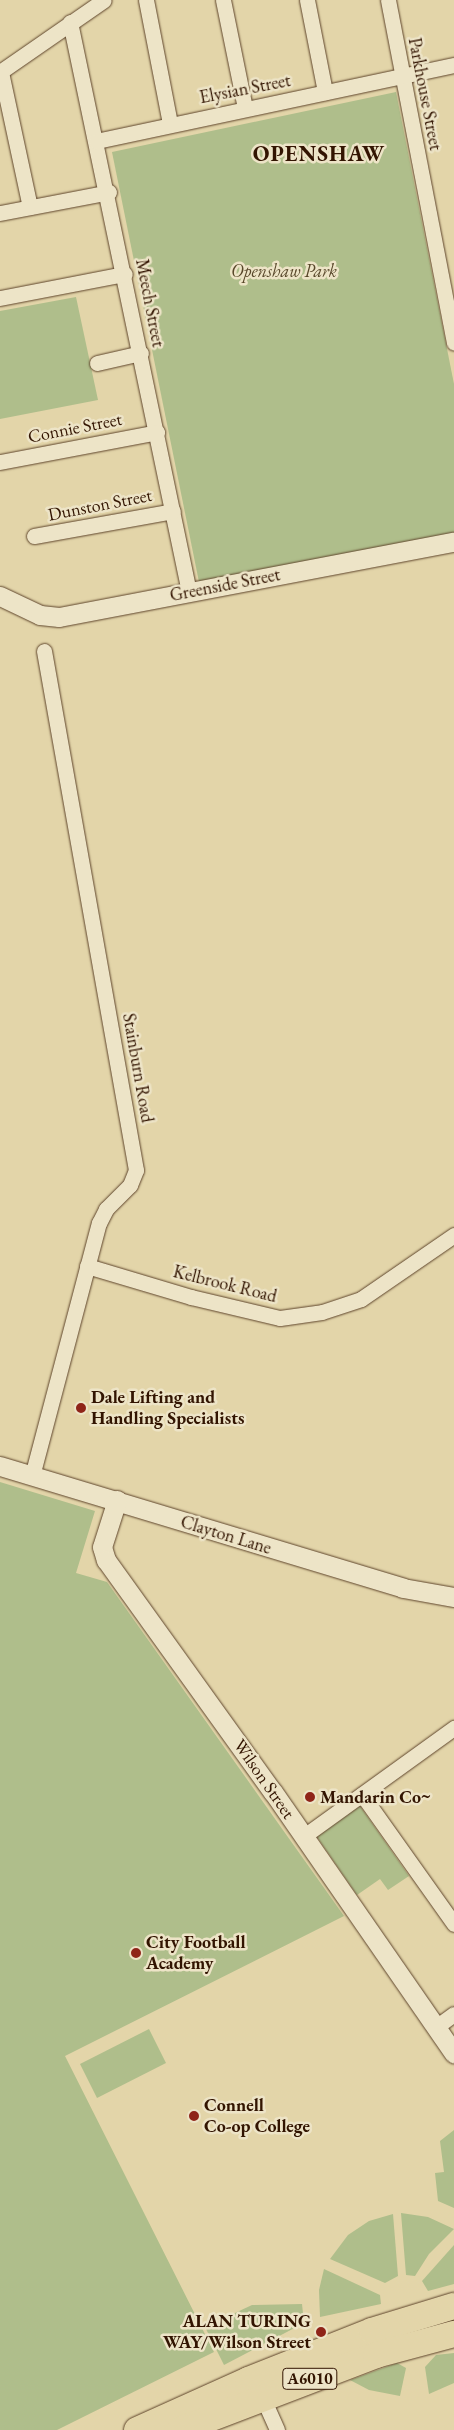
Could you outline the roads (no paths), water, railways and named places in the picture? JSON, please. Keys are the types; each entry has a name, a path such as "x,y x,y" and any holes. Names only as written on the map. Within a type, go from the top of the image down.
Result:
{"highway":[{"name":"A6010","path":"137,2430 248,2380 363,2334 454,2306"},
{"name":"A6010","path":"180,2430 262,2396 376,2355 454,2334"}],"street":[{"path":"30,207 0,72 104,0"},
{"path":"146,0 170,123"},
{"path":"223,0 245,108"},
{"path":"307,0 325,92"},
{"name":"Parkhouse Street","path":"388,0 454,343"},
{"name":"Meech Street","path":"70,22 109,192 189,592"},
{"name":"Elysian Street","path":"96,142 170,123 454,65"},
{"path":"0,213 109,192"},
{"path":"0,298 125,274"},
{"path":"97,362 141,353"},
{"name":"Connie Street","path":"0,462 157,432"},
{"name":"Dunston Street","path":"34,536 173,511"},
{"name":"Greenside Street","path":"0,596 40,615 59,617 454,542"},
{"name":"Stainburn Road","path":"32,1476 102,1216 130,1185 136,1170 44,651"},
{"name":"Kelbrook Road","path":"88,1266 191,1297 280,1318 322,1312 361,1299 454,1235"},
{"name":"Clayton Lane","path":"0,1466 403,1588 454,1597"},
{"name":"Wilson Street","path":"116,1500 102,1547 106,1560 304,1836 454,2053"},
{"path":"304,1836 363,1796 454,1728"},
{"path":"363,1796 454,1924"},
{"path":"436,2028 454,2014"},
{"path":"262,2396 277,2430"}],"place":[{"name":"Dale Lifting and Handling Specialists","path":"81,1408"},
{"name":"Mandarin Co~","path":"310,1797"},
{"name":"City Football Academy","path":"136,1953"},
{"name":"Connell Co-op College","path":"194,2116"},
{"name":"ALAN TURING WAY/Wilson Street","path":"321,2332"}],"district":[{"name":"OPENSHAW","path":"319,154"}],"park label":[{"name":"Openshaw Park","path":"284,271"}]}
